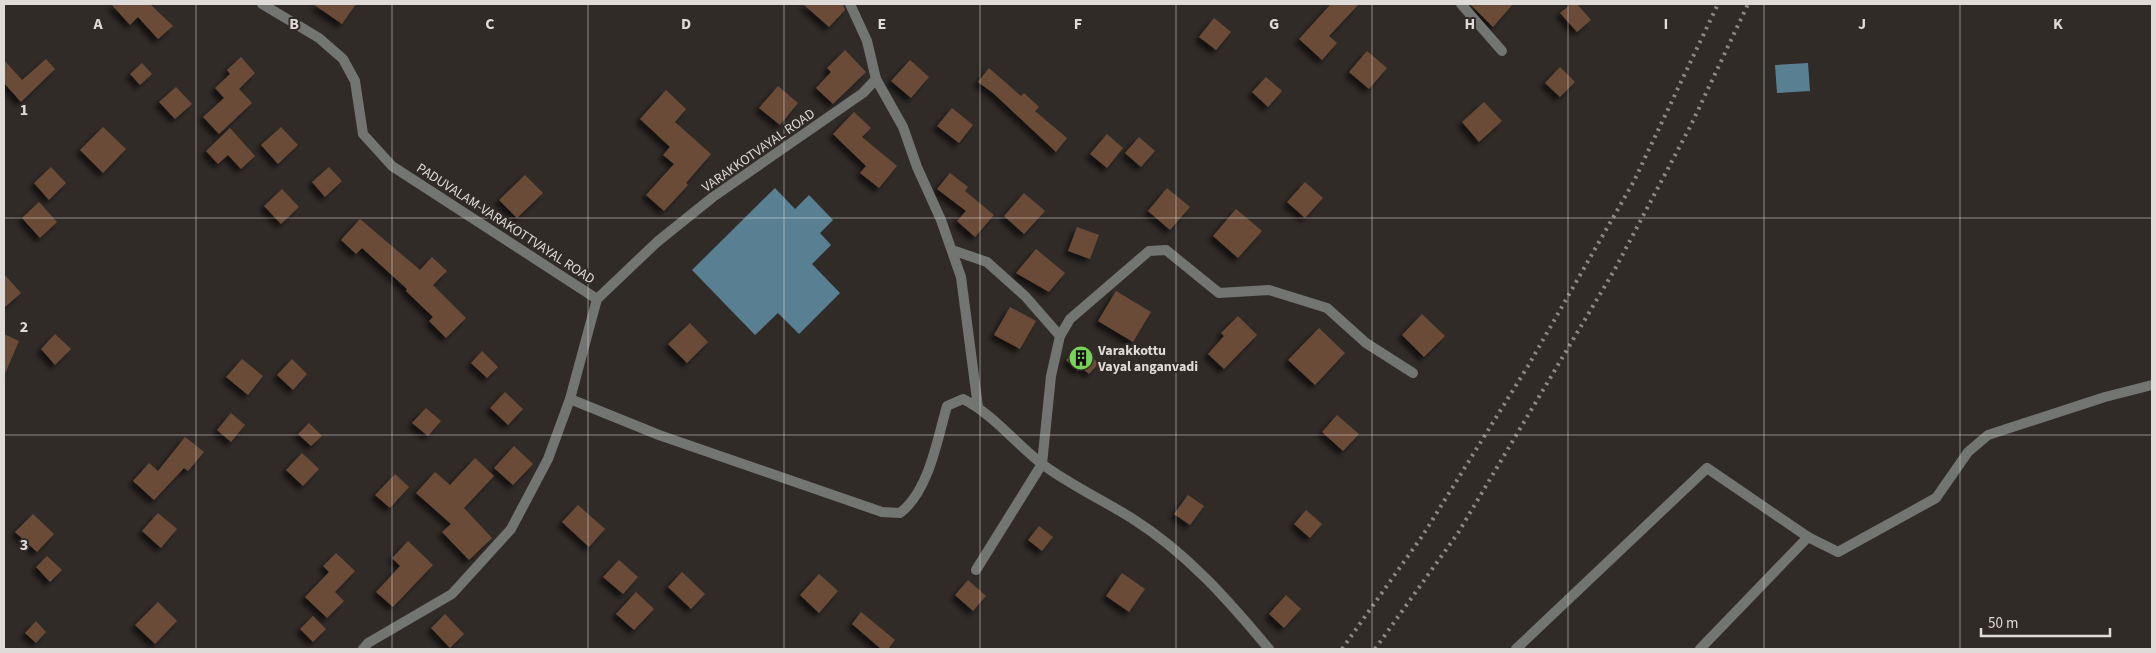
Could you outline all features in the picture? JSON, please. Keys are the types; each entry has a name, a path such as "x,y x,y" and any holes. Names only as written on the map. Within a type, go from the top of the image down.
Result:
{"street":[{"name":"PADUVALAM-VARAKOTTVAYAL ROAD","path":"262,4 319,38 343,59 355,81 362,134 392,166 597,299 570,399 548,459 511,529 452,594 368,643 363,649"},
{"path":"850,4 867,41 876,79 903,127 961,277 978,407"},
{"path":"1461,4 1502,51"},
{"name":"VARAKKOTVAYAL ROAD","path":"597,299 657,242 713,197 863,93 876,79"},
{"path":"952,250 987,262 1025,296 1060,336"},
{"path":"976,570 1042,464 1051,376 1060,336 1070,319 1149,251 1166,250 1219,293 1269,290 1327,308 1366,343 1413,373"},
{"path":"1516,649 1707,468 1808,537 1838,552 1936,498 1968,452 1988,434 2105,397 2152,385"},
{"path":"570,399 678,441 882,512 900,513 907,508 921,490 947,406 963,400 978,407 1042,464 1133,518 1163,539 1202,574 1238,612 1269,649"},
{"path":"1700,649 1808,537"}],"water":[{"path":"1808,63 1810,91 1777,93 1775,65"},
{"path":"775,188 795,209 809,195 833,220 820,233 831,245 812,264 840,293 799,334 778,313 755,335 692,270"}],"building":[{"path":"111,4 152,4 173,26 158,39 138,17 130,25"},
{"path":"313,4 356,4 342,24"},
{"path":"803,4 843,4 845,10 829,27"},
{"path":"1331,4 1359,4 1329,36 1337,43 1322,60 1299,39"},
{"path":"1470,4 1513,4 1493,27"},
{"path":"1571,4 1577,4 1591,20 1577,32 1560,13"},
{"path":"1214,18 1231,32 1216,50 1199,37"},
{"path":"845,50 866,72 833,104 816,88 831,72 827,68"},
{"path":"1367,51 1387,68 1369,89 1349,72"},
{"path":"241,57 255,73 239,89 252,103 219,134 203,117 224,98 215,88 230,74 227,70"},
{"path":"46,59 55,69 21,102 4,83 4,60 22,80"},
{"path":"910,60 929,77 911,98 891,81"},
{"path":"142,63 152,74 140,85 130,74"},
{"path":"1560,67 1575,82 1560,97 1545,83"},
{"path":"989,68 1021,96 1024,93 1039,107 1035,111 1067,138 1056,152 993,93 978,82"},
{"path":"1266,77 1282,91 1268,107 1252,92"},
{"path":"778,86 798,103 780,125 759,108"},
{"path":"176,87 192,104 175,119 159,102"},
{"path":"666,90 686,109 675,122 711,154 686,183 688,185 664,211 646,195 674,164 663,155 670,147 640,119"},
{"path":"1484,102 1502,121 1479,142 1462,122"},
{"path":"952,108 973,125 959,143 937,126"},
{"path":"854,112 871,128 862,137 897,166 879,188 860,173 866,166 833,134"},
{"path":"103,127 126,149 103,173 80,150"},
{"path":"281,127 298,145 278,164 261,145"},
{"path":"230,128 255,156 241,169 228,155 218,164 206,151"},
{"path":"1107,134 1123,148 1107,168 1090,154"},
{"path":"1139,137 1155,151 1141,167 1125,153"},
{"path":"51,167 66,183 49,200 34,183"},
{"path":"329,167 342,181 325,197 312,182"},
{"path":"950,173 968,187 965,191 994,215 975,237 957,221 966,211 937,189"},
{"path":"525,175 543,193 517,218 499,200"},
{"path":"1305,182 1323,198 1305,218 1287,202"},
{"path":"1167,188 1190,207 1170,230 1148,211"},
{"path":"282,189 299,207 281,224 264,206"},
{"path":"1024,193 1045,211 1024,234 1004,216"},
{"path":"39,202 57,222 40,238 22,218"},
{"path":"1236,209 1262,231 1238,258 1213,236"},
{"path":"360,219 420,270 432,257 447,271 433,285 466,318 446,338 429,321 433,317 406,291 407,289 362,248 356,254 341,240"},
{"path":"1077,227 1099,235 1090,259 1068,251"},
{"path":"1036,249 1065,273 1049,292 1016,273"},
{"path":"4,274 21,293 4,308"},
{"path":"1116,291 1151,312 1133,342 1098,321"},
{"path":"1010,307 1036,321 1020,349 994,335"},
{"path":"1422,314 1445,336 1424,357 1402,335"},
{"path":"1238,316 1257,335 1224,369 1208,354 1224,336 1221,333"},
{"path":"690,323 708,342 687,363 668,344"},
{"path":"1319,328 1345,353 1315,385 1288,360"},
{"path":"4,334 19,341 4,376"},
{"path":"55,334 71,349 55,365 41,349"},
{"name":"Varakkottu Vayal anganvadi","path":"1080,346 1094,354 1091,357 1099,363 1089,374 1082,368 1078,371 1066,360"},
{"path":"482,351 498,367 487,378 471,363"},
{"path":"242,359 263,376 248,395 226,377"},
{"path":"292,359 307,374 293,390 277,375"},
{"path":"505,392 523,409 508,425 490,408"},
{"path":"426,408 441,421 428,436 412,423"},
{"path":"231,413 245,425 231,442 217,430"},
{"path":"1337,415 1359,434 1343,451 1322,432"},
{"path":"309,423 322,436 311,446 298,434"},
{"path":"185,437 204,452 188,471 184,468 154,500 133,481 149,463 158,471"},
{"path":"514,446 533,464 513,485 494,468"},
{"path":"302,453 319,469 303,486 286,470"},
{"path":"475,458 494,476 464,508 492,538 469,560 442,532 451,524 416,493 435,472 450,485"},
{"path":"395,474 409,487 390,508 375,495"},
{"path":"1188,495 1204,506 1190,525 1174,514"},
{"path":"578,505 605,529 589,547 562,522"},
{"path":"1306,510 1322,524 1310,538 1294,524"},
{"path":"158,513 177,529 161,548 142,531"},
{"path":"33,514 54,534 37,552 15,532"},
{"path":"1039,526 1053,537 1042,551 1028,540"},
{"path":"408,541 433,565 393,607 376,592 400,566 392,558"},
{"path":"336,553 355,571 335,592 344,601 327,618 305,597 329,572 323,566"},
{"path":"47,556 62,570 50,582 36,567"},
{"path":"619,560 638,577 623,594 603,577"},
{"path":"682,572 705,594 691,609 668,587"},
{"path":"1122,573 1145,589 1129,612 1106,596"},
{"path":"819,574 838,591 819,613 800,595"},
{"path":"968,580 986,596 973,611 955,595"},
{"path":"636,592 654,609 634,630 616,614"},
{"path":"1286,595 1301,609 1284,628 1269,614"},
{"path":"158,602 177,621 155,644 135,625"},
{"path":"861,612 895,640 888,649 881,649 852,624"},
{"path":"445,614 464,634 450,648 431,628"},
{"path":"313,616 326,629 313,642 300,629"},
{"path":"36,621 46,632 36,643 25,633"}],"railway":[{"path":"1342,649 1423,535 1528,366 1634,181 1718,4"},
{"path":"1375,649 1458,533 1615,269 1691,125 1748,4"}],"place":[{"name":"Varakkottu Vayal anganvadi","path":"1081,358"}]}
